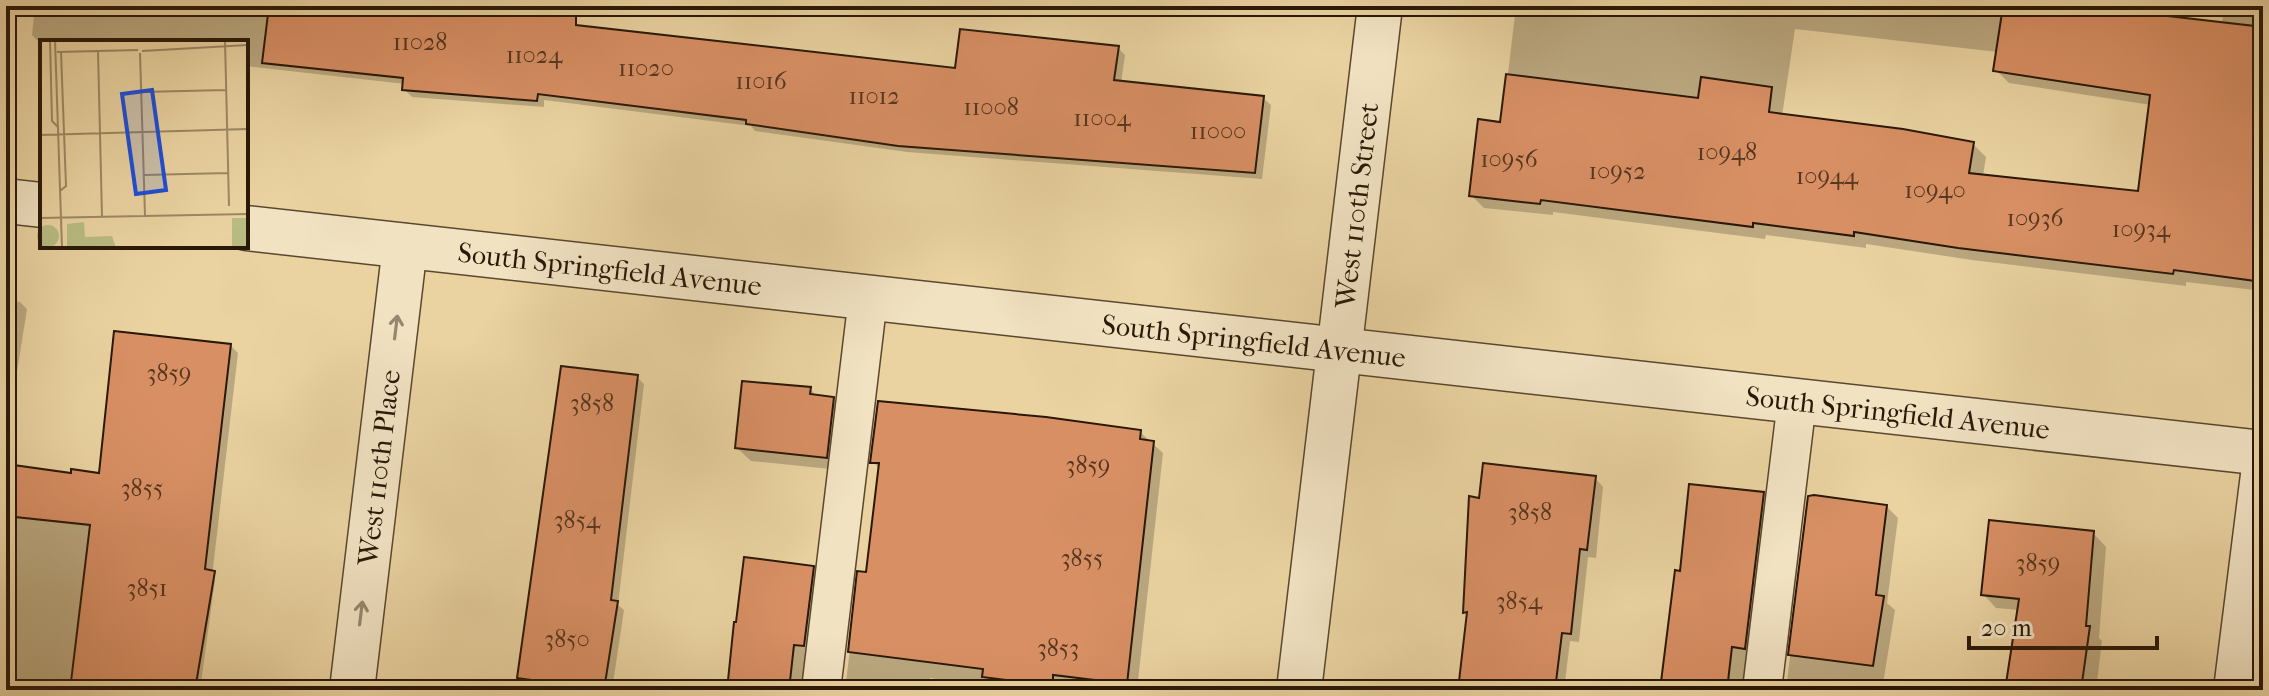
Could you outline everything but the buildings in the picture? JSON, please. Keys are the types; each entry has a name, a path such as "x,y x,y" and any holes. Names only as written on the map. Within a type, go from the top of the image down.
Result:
{"street":[{"name":"West 110th Street","path":"1299,690 1380,6"},
{"path":"6,201 40,205"},
{"name":"South Springfield Avenue","path":"248,228 2263,453"},
{"name":"West 110th Place","path":"352,690 405,246"},
{"path":"2236,690 2263,475"}],"lane":[{"path":"821,690 868,298"},
{"path":"1762,690 1797,401"}]}
